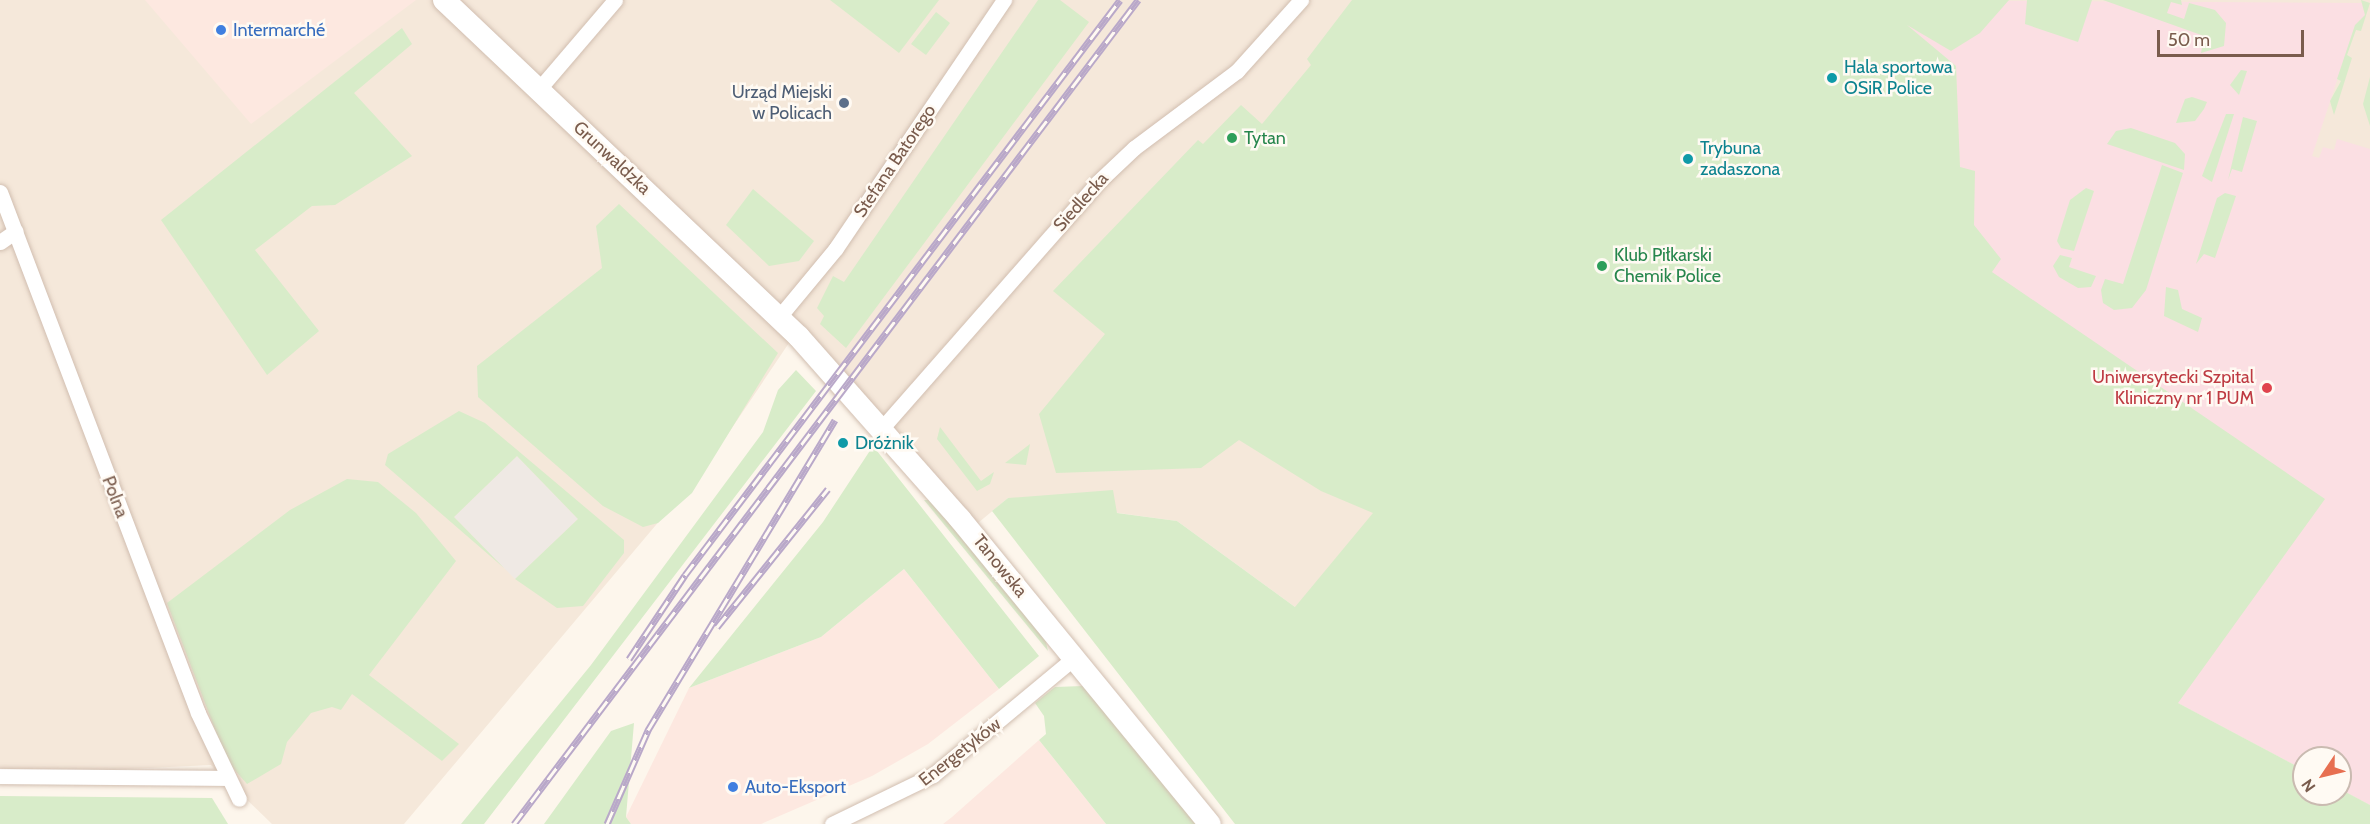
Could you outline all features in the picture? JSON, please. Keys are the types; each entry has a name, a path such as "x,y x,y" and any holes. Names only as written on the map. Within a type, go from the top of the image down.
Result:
{"main road":[{"name":"Grunwaldzka","path":"444,0 779,318"},
{"name":"Tanowska","path":"779,318 882,428 1210,824"}],"street":[{"path":"539,89 615,0"},
{"name":"Stefana Batorego","path":"779,318 836,248 1004,0"},
{"name":"Siedlecka","path":"882,428 1097,183 1142,142 1234,74 1301,0"},
{"name":"Polna","path":"0,192 227,778 239,799"},
{"path":"0,242 16,231"},
{"name":"Energetyków","path":"832,824 933,775 1074,658"},
{"path":"0,776 227,778"}],"shaded area":[{"path":"0,0 2370,0 2370,805 2352,795 2352,746 2292,746 2292,764 2178,703 1295,607 1177,521 1008,498 972,528 797,331 709,462 404,824 272,824 211,765 45,773 0,768"},
{"path":"145,0 416,0 251,124"},
{"name":"Uniwersytecki Szpital Kliniczny nr 1 PUM","path":"1871,0 2362,3 2365,15 2355,26 2312,156 2319,158 2323,147 2334,150 2337,139 2370,149 2370,805 2352,795 2352,746 2292,746 2292,764 2178,703 1963,262 1956,66"},
{"path":"517,456 578,519 515,579 454,517"},
{"path":"904,569 999,689 928,744 872,776 761,824 631,824 626,817 689,688 821,637"},
{"path":"1039,740 1106,824 943,824 952,817"}],"green space":[{"path":"830,0 939,0 899,53"},
{"path":"1038,0 1060,0 1089,22 846,348 820,324 824,316 817,308 833,276 844,282"},
{"path":"1352,0 2009,0 1980,33 1951,51 1907,25 1956,66 1960,167 1975,171 1974,225 2001,259 1992,272 2325,499 2178,703 2292,764 2292,806 2352,806 2352,795 2370,805 2370,824 1235,824 992,511 1008,498 1113,490 1117,513 1177,521 1295,607 1373,513 1321,491 1239,440 1201,468 1056,473 1039,414 1105,334 1053,291 1198,140 1203,144 1241,105 1262,124 1311,65 1307,59"},
{"path":"2027,0 2092,0 2078,42 2025,24"},
{"path":"2103,0 2181,0 2182,5 2171,2 2167,13 2184,19 2189,3 2215,10 2226,23 2224,46 2201,53 2204,36"},
{"path":"2361,0 2370,3 2361,31 2356,30 2347,55 2352,58 2334,115 2330,101 2341,81 2337,79 2355,25 2365,15"},
{"path":"936,12 950,23 926,55 911,44"},
{"path":"402,28 412,44 354,93 412,156 335,205 312,206 255,250 319,331 267,375 161,220"},
{"path":"2241,70 2247,71 2239,95 2230,85"},
{"path":"2370,77 2370,126 2363,104"},
{"path":"2192,97 2207,102 2204,109 2195,121 2176,123 2185,99"},
{"path":"2226,114 2234,114 2212,182 2202,176"},
{"path":"2243,117 2257,121 2242,172 2232,169 2228,180"},
{"path":"2131,128 2175,143 2185,154 2184,170 2107,144 2116,131"},
{"path":"2162,165 2183,173 2146,290 2132,308 2114,310 2103,303 2101,290 2105,279 2123,284"},
{"path":"2086,188 2094,191 2074,251 2061,248 2057,241 2070,200"},
{"path":"753,189 814,241 799,261 769,266 726,225"},
{"path":"2225,193 2236,196 2215,258 2204,254 2196,264 2217,198"},
{"path":"619,204 778,353 692,493 658,523 643,527 603,506 478,397 477,366 602,268 596,226"},
{"path":"2060,255 2072,258 2069,267 2096,276 2091,287 2078,288 2059,277 2053,266"},
{"path":"2166,287 2178,290 2182,309 2202,318 2198,332 2164,316"},
{"path":"796,370 816,391 484,824 461,824 591,665 763,432 778,390"},
{"path":"459,411 485,423 624,540 624,553 583,606 557,608 515,579 578,519 517,456 454,517 504,568 385,465 388,454"},
{"path":"940,427 981,481 994,472 990,484 977,491 937,439"},
{"path":"1030,444 1026,465 1005,463"},
{"path":"873,446 1039,656 999,689 904,569 821,637 689,688 823,522"},
{"path":"347,479 378,482 416,513 456,561 369,675 459,744 442,761 352,694 341,710 332,707 311,713 287,742 281,764 247,784 227,761 167,603 290,510"},
{"path":"924,500 931,500 1045,638 1048,651"},
{"path":"1083,686 1198,824 1106,824 1039,740 1046,734 1044,716 1035,703 1055,687"},
{"path":"634,723 626,817 631,824 544,824 611,731"},
{"path":"0,796 212,798 228,824 0,824"}],"railway":[{"path":"629,659 685,575 1120,0"},
{"path":"514,824 1138,0"},
{"path":"607,824 648,730 835,420"},
{"path":"717,627 828,489"}],"place":[{"name":"Intermarché","path":"221,30"},
{"name":"Hala sportowa OSiR Police","path":"1832,78"},
{"name":"Urząd Miejski w Policach","path":"844,103"},
{"name":"Tytan","path":"1232,138"},
{"name":"Trybuna zadaszona","path":"1688,159"},
{"name":"Klub Piłkarski Chemik Police","path":"1602,266"},
{"name":"Uniwersytecki Szpital Kliniczny nr 1 PUM","path":"2267,388"},
{"name":"Dróżnik","path":"843,443"},
{"name":"Auto-Eksport","path":"733,787"}]}
